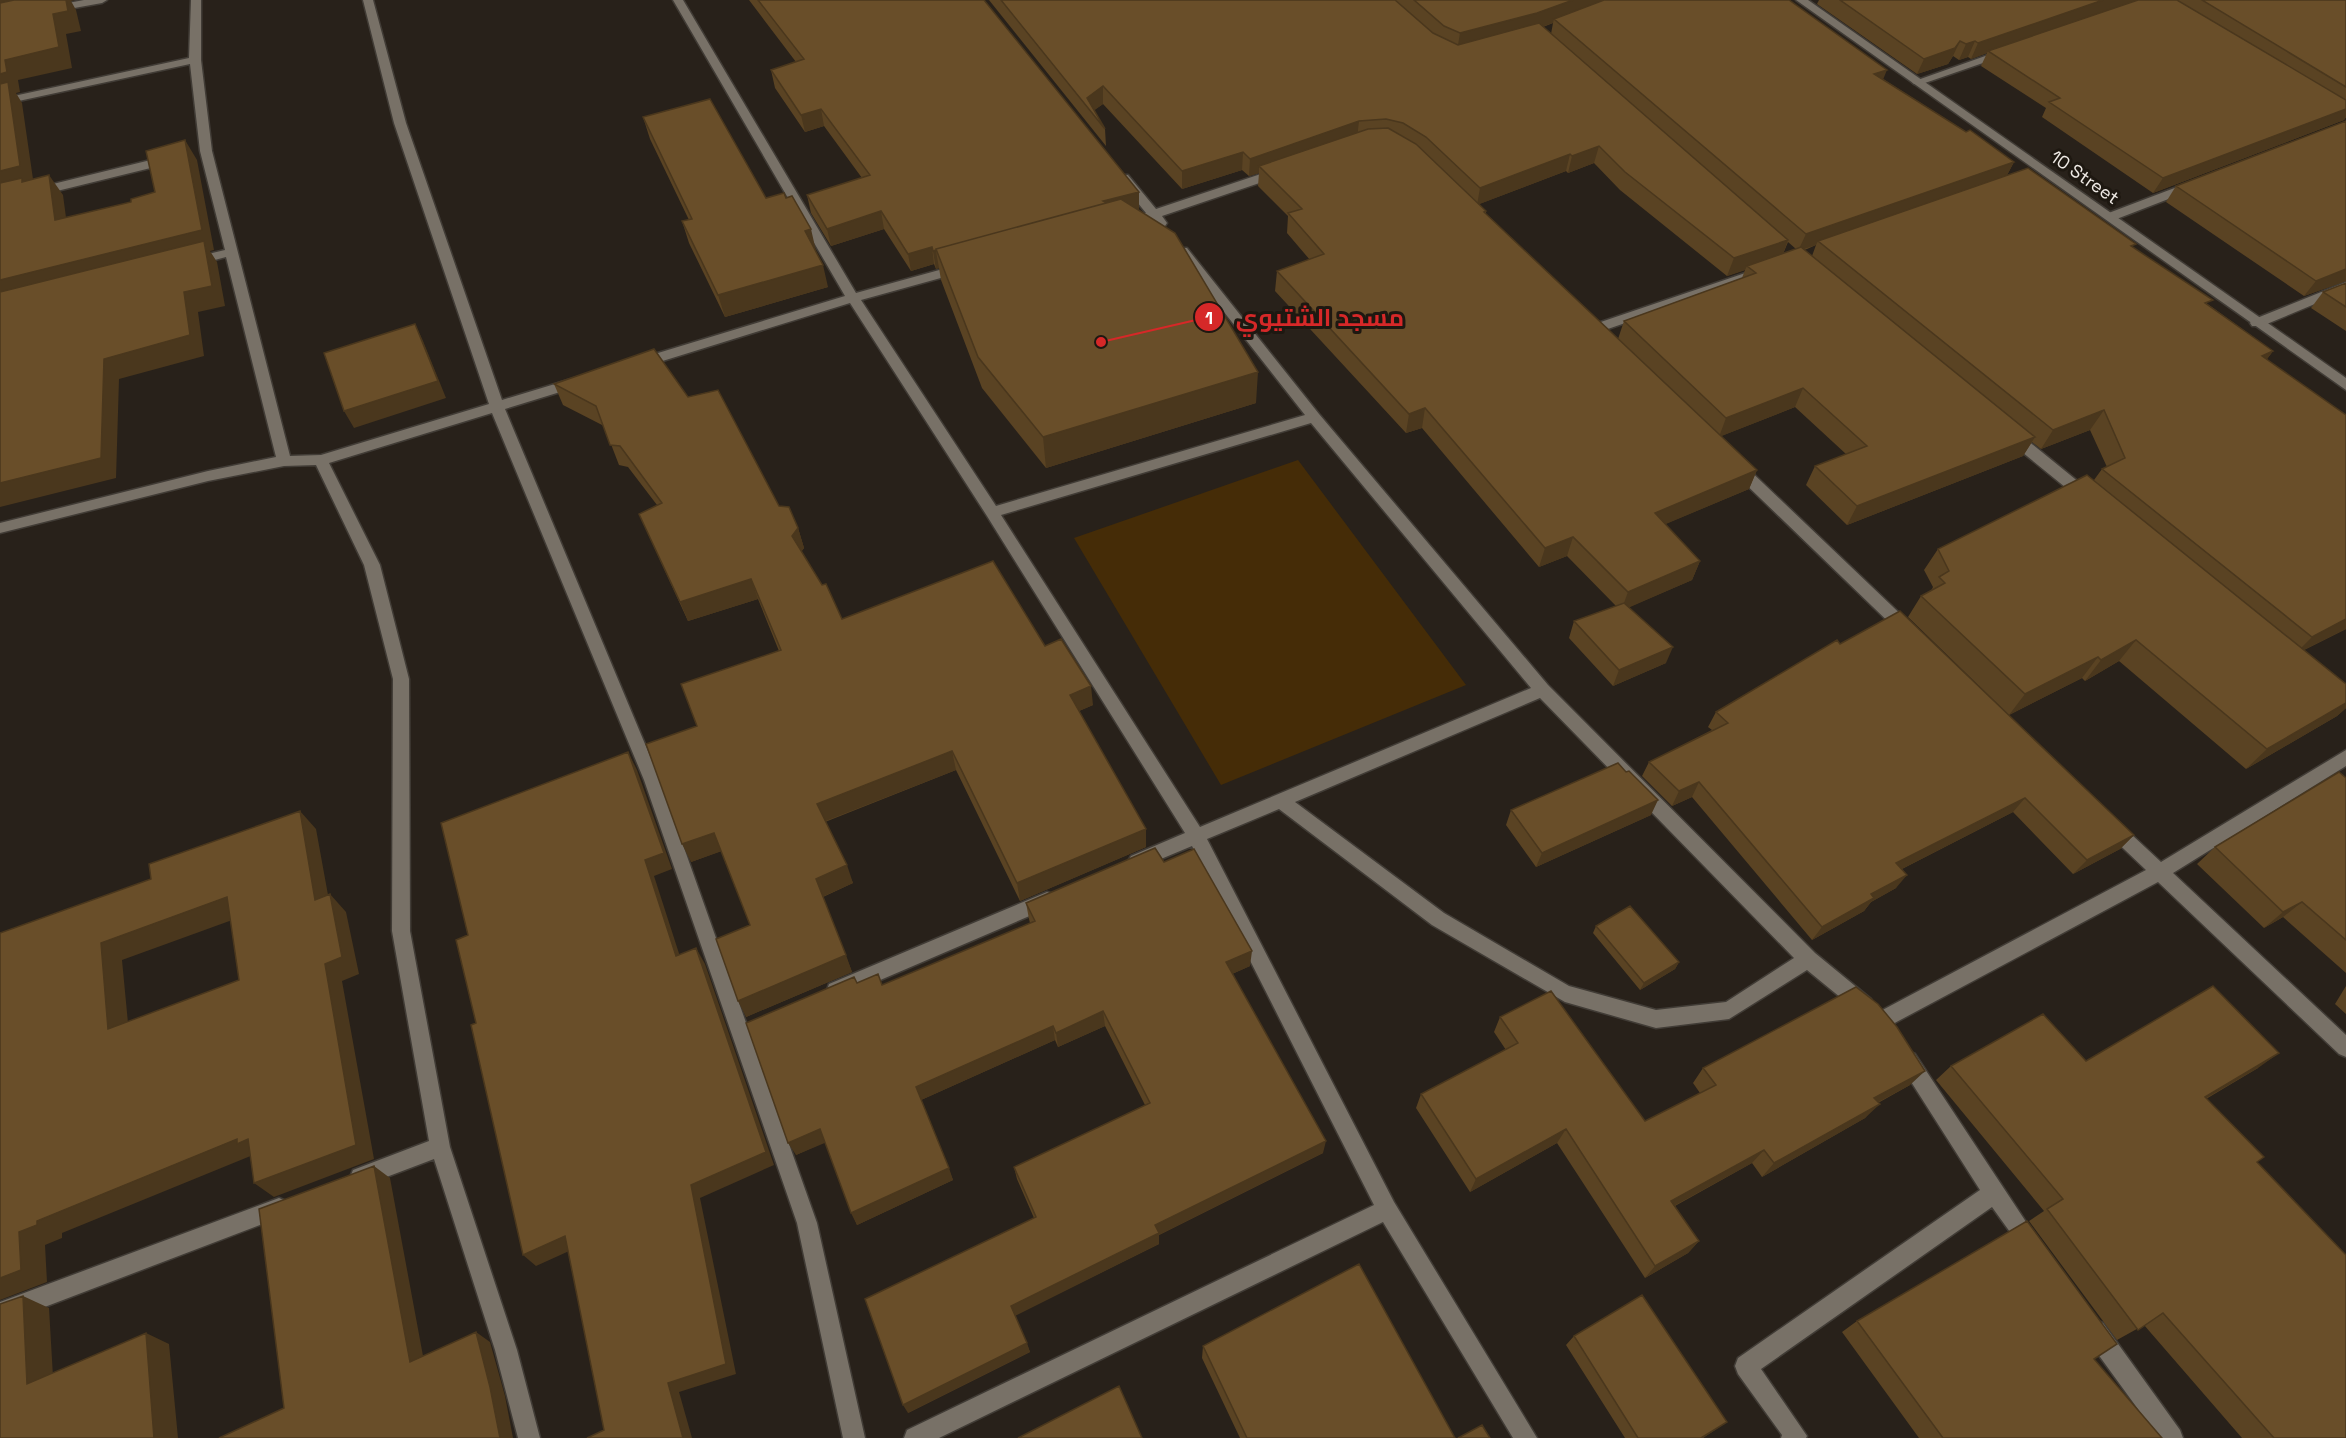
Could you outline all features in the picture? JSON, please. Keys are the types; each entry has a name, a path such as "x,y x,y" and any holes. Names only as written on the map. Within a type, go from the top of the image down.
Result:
{"street":[{"path":"45,11 102,0"},
{"path":"196,0 194,153 232,252 284,461"},
{"path":"368,0 400,123 497,407 652,780 807,1223 854,1438"},
{"path":"678,0 853,298 992,512 1196,836 1387,1209 1526,1438"},
{"name":"10 Street","path":"1801,0 2346,385"},
{"path":"1918,82 2020,47"},
{"path":"0,102 195,60"},
{"path":"0,201 194,153"},
{"path":"1110,227 1155,215 1296,166"},
{"path":"1118,170 1314,417 1542,690 1808,959 1885,1025 2159,872 2346,757"},
{"path":"2109,217 2206,179"},
{"path":"174,267 232,252"},
{"path":"623,369 853,298 976,264"},
{"path":"1594,329 1775,267"},
{"path":"2258,323 2346,286"},
{"path":"0,528 208,476 284,461 321,460 589,379"},
{"path":"992,512 1314,417"},
{"path":"1998,425 2099,507"},
{"path":"1722,452 1919,642"},
{"path":"321,460 372,565 401,679 401,931 440,1147 506,1350 529,1438"},
{"path":"1120,868 1542,690"},
{"path":"1281,801 1438,919 1565,993 1656,1019 1729,1010 1808,959"},
{"path":"2099,815 2346,1048"},
{"path":"816,999 1065,892"},
{"path":"739,1032 761,1023"},
{"path":"1901,1049 1994,1193 2042,1259"},
{"path":"341,1184 440,1147"},
{"path":"1792,1438 1796,1436 1746,1366 1994,1193"},
{"path":"0,1313 297,1201"},
{"path":"915,1438 1387,1209"},
{"path":"2083,1316 2172,1438"}],"shaded area":[{"path":"1298,460 1466,685 1221,785 1074,538"}],"building":[{"path":"14,0 66,0 68,11 53,14 59,47 5,60 7,72 0,74 0,3"},
{"path":"758,0 984,0 1139,192 933,251 932,247 908,254 881,211 827,229 807,195 870,175 821,109 801,115 771,70 804,59"},
{"path":"1001,0 1395,0 1433,33 1458,45 1539,23 1788,240 1734,258 1625,172 1599,146 1572,156 1570,154 1480,188 1426,137 1403,123 1386,119 1359,121 1250,159 1243,152 1182,171 1103,86 1087,98 1105,129"},
{"path":"1414,0 1573,0 1537,13 1460,33 1444,26"},
{"path":"1604,0 1789,0 1887,70 1874,74 1966,132 1970,130 2014,162 1806,234 1554,19"},
{"path":"1840,0 2103,0 1978,43 1975,41 1966,44 1960,41 1955,48 1924,59"},
{"path":"2138,0 2177,0 2346,100 2346,109 2163,178 2049,102 2060,98 1988,51"},
{"path":"2202,0 2346,0 2346,87"},
{"path":"8,82 20,166 0,171 0,84"},
{"path":"710,99 766,198 784,193 786,198 792,196 811,229 805,231 823,265 718,295 682,221 692,219 643,117"},
{"path":"2346,121 2346,269 2316,281 2176,186"},
{"path":"1388,128 1416,144 1486,211 1484,212 1757,470 1655,513 1700,561 1628,592 1573,537 1545,548 1425,408 1409,414 1277,271 1324,254 1288,213 1302,209 1259,166 1368,129"},
{"path":"185,140 202,230 0,280 0,183 22,178 22,182 49,175 55,220 131,202 131,199 155,192 146,151"},
{"path":"2028,168 2136,244 2131,246 2213,300 2205,303 2273,351 2262,356 2346,415 2346,619 2312,637 2102,469 2125,458 2104,410 2053,430 1818,241"},
{"path":"1121,199 1175,233 1258,372 1043,437 978,357 936,249"},
{"path":"204,241 212,286 184,292 190,335 104,359 101,458 0,483 0,292"},
{"path":"1801,247 2035,437 1857,506 1815,466 1867,446 1803,388 1726,418 1624,321 1756,273 1747,266"},
{"path":"2346,283 2346,307 2323,292"},
{"path":"415,324 438,381 344,411 324,353"},
{"path":"654,349 688,397 718,390 779,506 789,507 798,528 792,536 822,585 826,584 842,619 993,561 1045,646 1061,639 1091,686 1070,695 1146,829 1017,883 952,751 817,804 847,865 816,879 846,955 738,1001 716,939 750,925 714,833 682,844 646,744 697,726 681,684 781,650 751,579 680,602 639,514 662,503 620,446 610,445 596,406 554,384"},
{"path":"2087,475 2346,684 2346,703 2267,749 2136,640 2101,660 2098,657 2025,694 1921,596 1945,583 1939,577 1949,571 1938,549"},
{"path":"1624,603 1673,647 1619,670 1574,621"},
{"path":"1900,611 2134,835 2087,860 2025,798 1896,863 1907,875 1871,894 1874,898 1822,927 1699,782 1679,791 1649,762 1728,723 1716,712 1837,640 1840,644"},
{"path":"628,752 664,853 645,860 676,956 696,948 766,1152 691,1185 726,1364 668,1383 683,1438 587,1438 604,1430 565,1236 523,1255 471,1025 476,1023 456,940 468,935 441,823"},
{"path":"1618,763 1658,800 1542,853 1511,810"},
{"path":"2339,772 2346,778 2346,940 2302,902 2283,912 2215,847"},
{"path":"300,811 315,900 330,894 342,957 325,964 356,1145 254,1183 248,1139 237,1144 237,1139 37,1221 37,1225 19,1232 21,1270 0,1278 0,933 151,879 149,864","holes":["227,897 239,980 108,1029 101,943"]},
{"path":"1155,848 1164,862 1194,849 1252,951 1226,962 1326,1141 1155,1225 1159,1233 1011,1306 1027,1343 903,1405 865,1299 1036,1217 1014,1167 1150,1103 1103,1011 1056,1033 1053,1026 916,1087 949,1168 851,1213 820,1129 788,1143 746,1023 854,977 857,983 878,974 882,985 1035,921 1026,903"},
{"path":"1630,906 1679,962 1644,983 1596,926"},
{"path":"2213,986 2279,1053 2205,1097 2264,1157 2257,1162 2346,1255 2346,1438 2274,1438 2163,1313 2138,1330 2047,1209 2063,1199 1951,1066 2043,1014 2086,1061"},
{"path":"1856,987 1878,1004 1897,1027 1925,1071 1874,1098 1880,1104 1774,1163 1764,1150 1671,1201 1699,1241 1655,1266 1566,1129 1476,1179 1421,1094 1518,1043 1500,1017 1551,991 1645,1121 1716,1085 1703,1068"},
{"path":"374,1166 410,1362 476,1332 500,1438 219,1438 284,1408 259,1209"},
{"path":"2027,1221 2117,1344 2094,1359 2162,1438 1943,1438 1857,1321"},
{"path":"1359,1264 1455,1438 1247,1438 1203,1346"},
{"path":"1642,1295 1727,1422 1701,1438 1638,1438 1574,1336"},
{"path":"23,1296 27,1384 146,1333 154,1438 0,1438 0,1304"},
{"path":"1119,1386 1142,1438 1018,1438"},
{"path":"1482,1425 1490,1438 1458,1438"}],"place":[{"name":"مسجد الشتيوي","path":"1101,342"}]}
